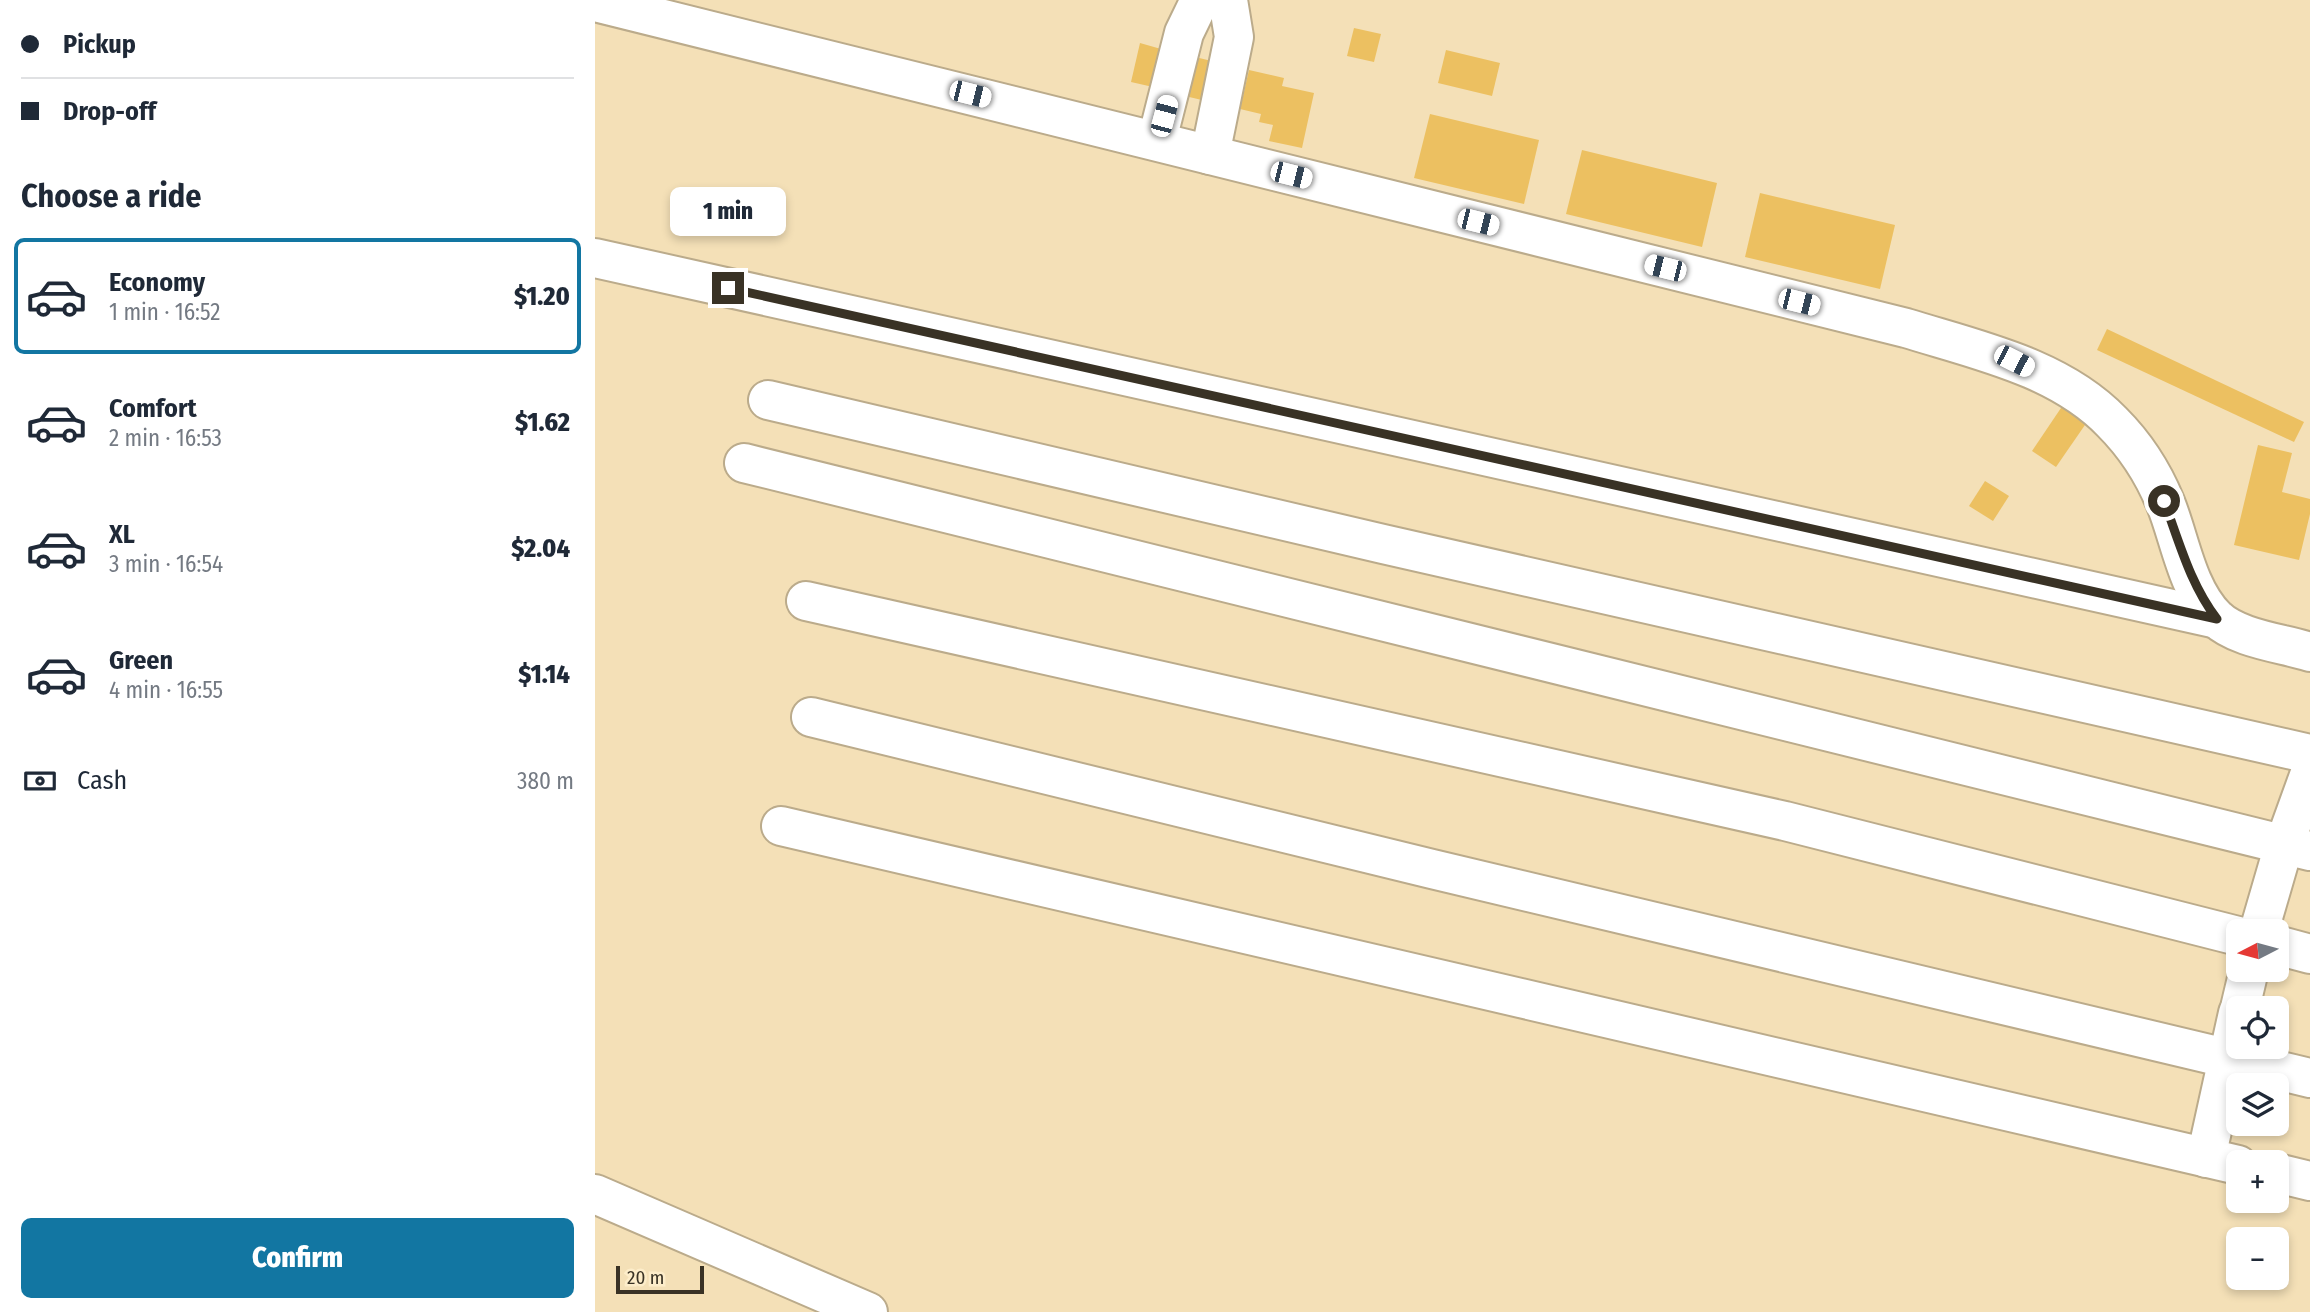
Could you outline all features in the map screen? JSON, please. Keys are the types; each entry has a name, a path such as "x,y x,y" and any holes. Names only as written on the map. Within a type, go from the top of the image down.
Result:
{"lane":[{"path":"1157,140 1184,33 1200,0"},
{"path":"1210,155 1234,37 1228,0"},
{"path":"595,2 1906,328 2014,361 2083,398 2112,421 2136,450 2164,501 2190,574 2204,603 2217,619"},
{"path":"595,258 2217,619 2234,629 2310,652"},
{"path":"768,400 1397,547 2310,754"},
{"path":"744,463 2297,848"},
{"path":"806,601 1772,818 2226,933"},
{"path":"810,717 1445,873 2226,1058"},
{"path":"2264,919 2297,848 2310,773"},
{"path":"781,826 2222,1161 2227,1059"},
{"path":"2289,948 2310,954"},
{"path":"2231,1059 2310,1078"},
{"path":"2289,1176 2310,1181"},
{"path":"595,1194 868,1312"}],"shaded area":[{"path":"595,0 2310,0 2310,1312 595,1312"}],"building":[{"path":"1354,28 1381,34 1374,62 1347,56"},
{"path":"1140,43 1161,49 1153,87 1131,82"},
{"path":"1446,50 1500,63 1492,96 1438,83"},
{"path":"1195,57 1216,62 1206,101 1185,96"},
{"path":"1249,70 1284,78 1282,86 1314,93 1302,148 1269,141 1273,125 1259,122 1261,114 1240,109"},
{"path":"1430,114 1539,140 1524,204 1414,178"},
{"path":"1582,150 1717,183 1702,247 1566,214"},
{"path":"1760,193 1895,225 1880,289 1745,257"},
{"path":"2107,329 2304,422 2294,442 2097,350"},
{"path":"2063,405 2087,422 2056,467 2032,451"},
{"path":"2258,445 2292,453 2282,492 2310,499 2310,514 2299,560 2234,545"},
{"path":"1985,481 2009,496 1993,521 1969,506"}],"route":[{"path":"728,288 2217,619 2204,603 2190,574 2164,501"}]}
